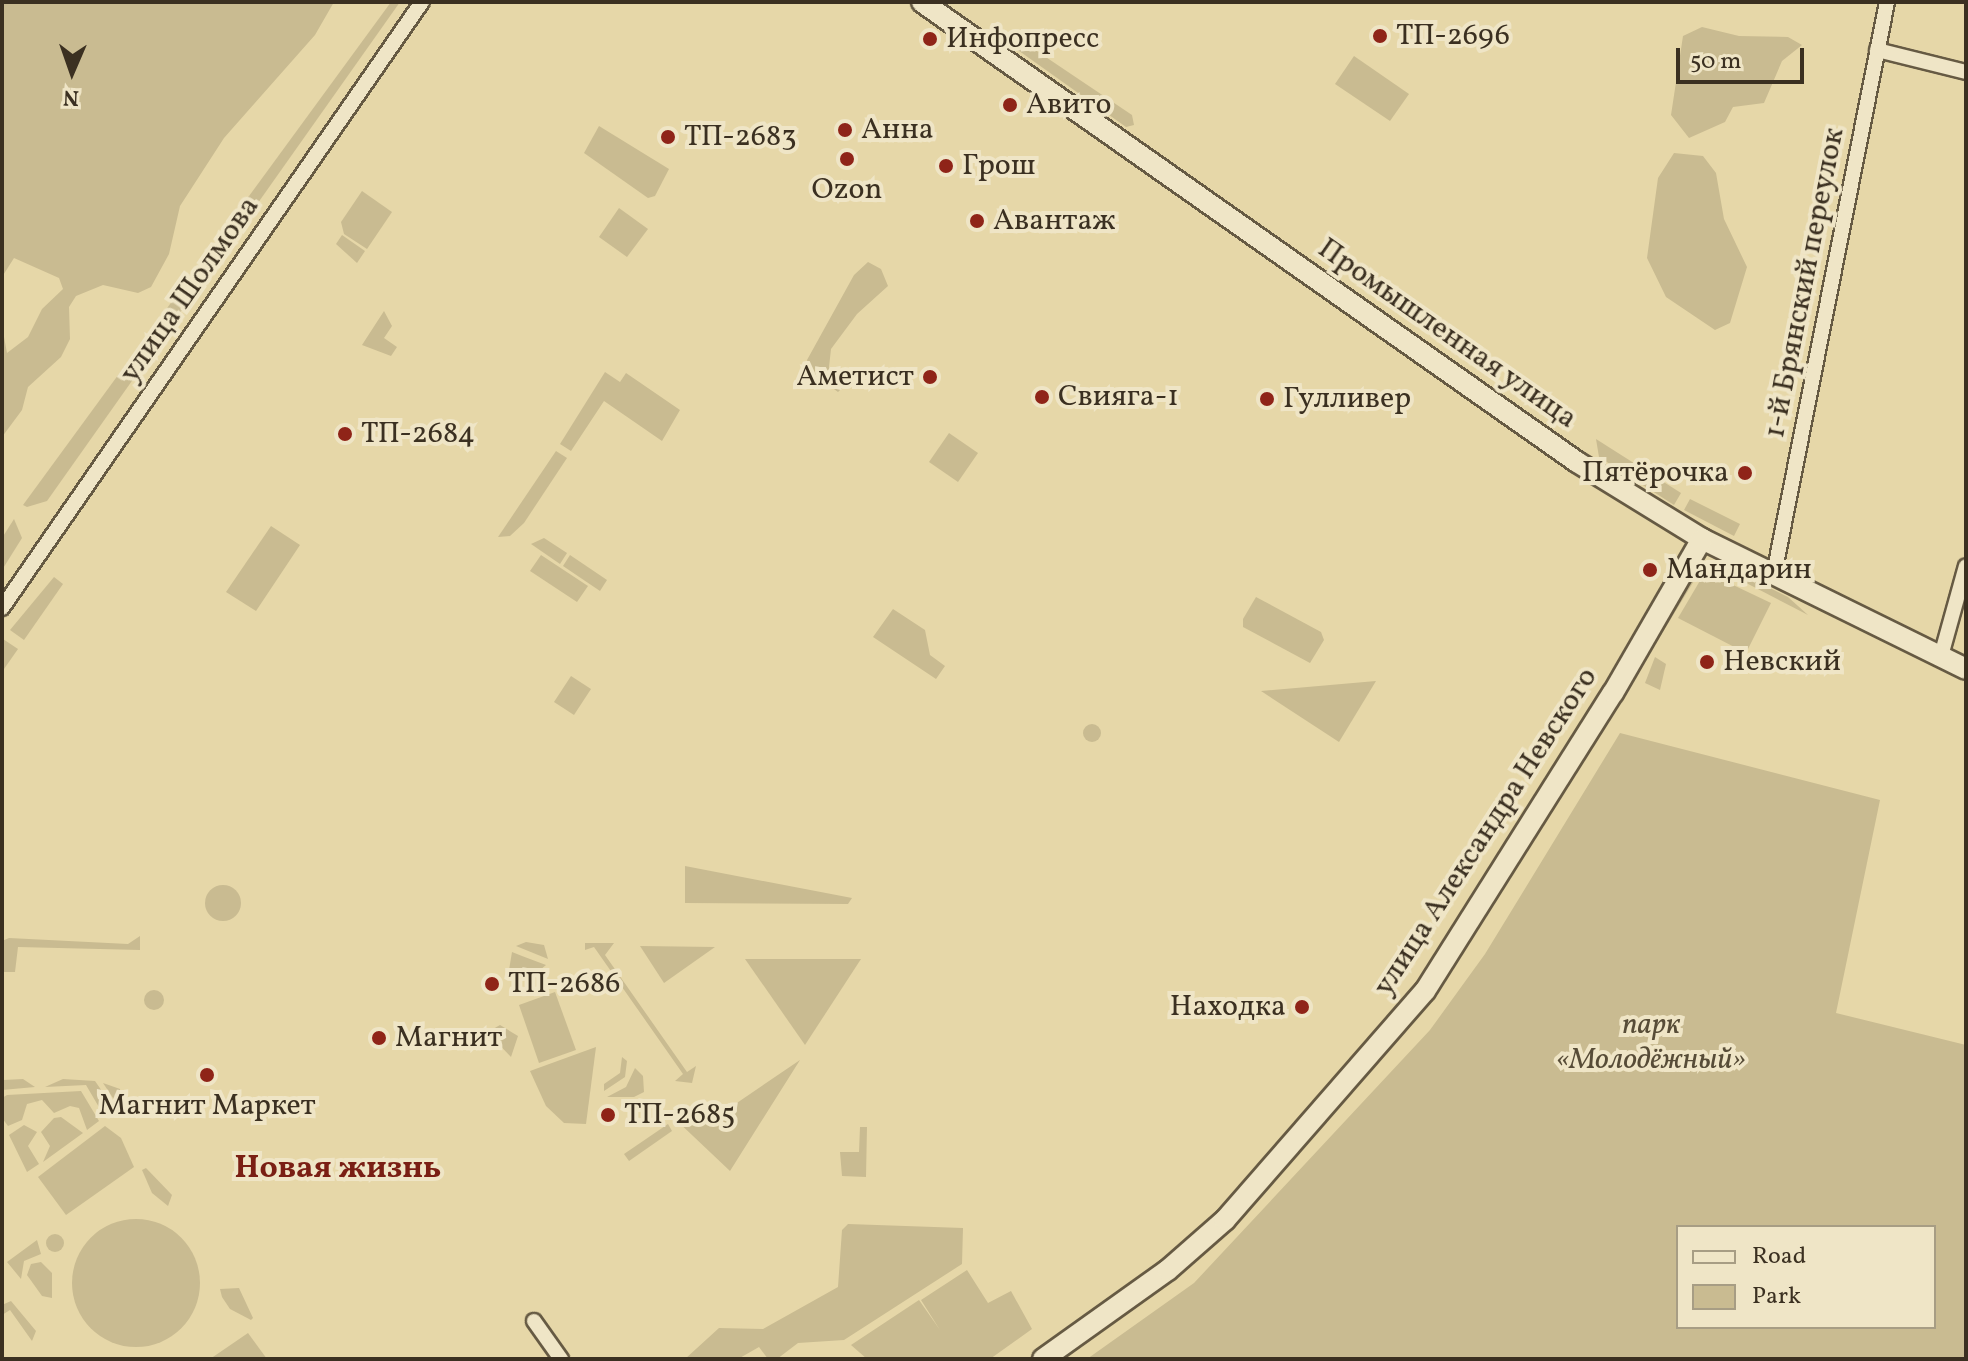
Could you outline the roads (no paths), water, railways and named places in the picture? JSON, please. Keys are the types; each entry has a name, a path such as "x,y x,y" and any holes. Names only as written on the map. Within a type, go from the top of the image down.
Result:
{"street":[{"name":"улица Шолмова","path":"2,608 422,2"},
{"name":"Промышленная улица","path":"922,2 1577,462 1702,539 1966,669"},
{"name":"1-й Брянский переулок","path":"1774,574 1887,2"},
{"path":"1877,50 1966,72"},
{"name":"улица Александра Невского","path":"1043,1359 1168,1270 1225,1220 1425,991 1613,693 1702,539"},
{"path":"1941,656 1966,566"},
{"path":"534,1321 561,1359"}],"place":[{"name":"ТП-2696","path":"1380,36"},
{"name":"Инфопресc","path":"930,39"},
{"name":"Авито","path":"1010,105"},
{"name":"Анна","path":"845,130"},
{"name":"ТП-2683","path":"668,137"},
{"name":"Ozon","path":"847,159"},
{"name":"Грош","path":"946,166"},
{"name":"Авантаж","path":"977,221"},
{"name":"Аметист","path":"930,377"},
{"name":"Свияга-1","path":"1042,397"},
{"name":"Гулливер","path":"1267,399"},
{"name":"ТП-2684","path":"345,434"},
{"name":"Пятёрочка","path":"1745,473"},
{"name":"Мандарин","path":"1650,570"},
{"name":"Невский","path":"1707,662"},
{"name":"ТП-2686","path":"492,984"},
{"name":"Находка","path":"1302,1007"},
{"name":"Магнит","path":"379,1038"},
{"name":"Магнит Маркет","path":"207,1075"},
{"name":"ТП-2685","path":"608,1115"}],"district":[{"name":"Новая жизнь","path":"338,1169"}],"park label":[{"name":"парк «Молодёжный»","path":"1651,1042"}]}
